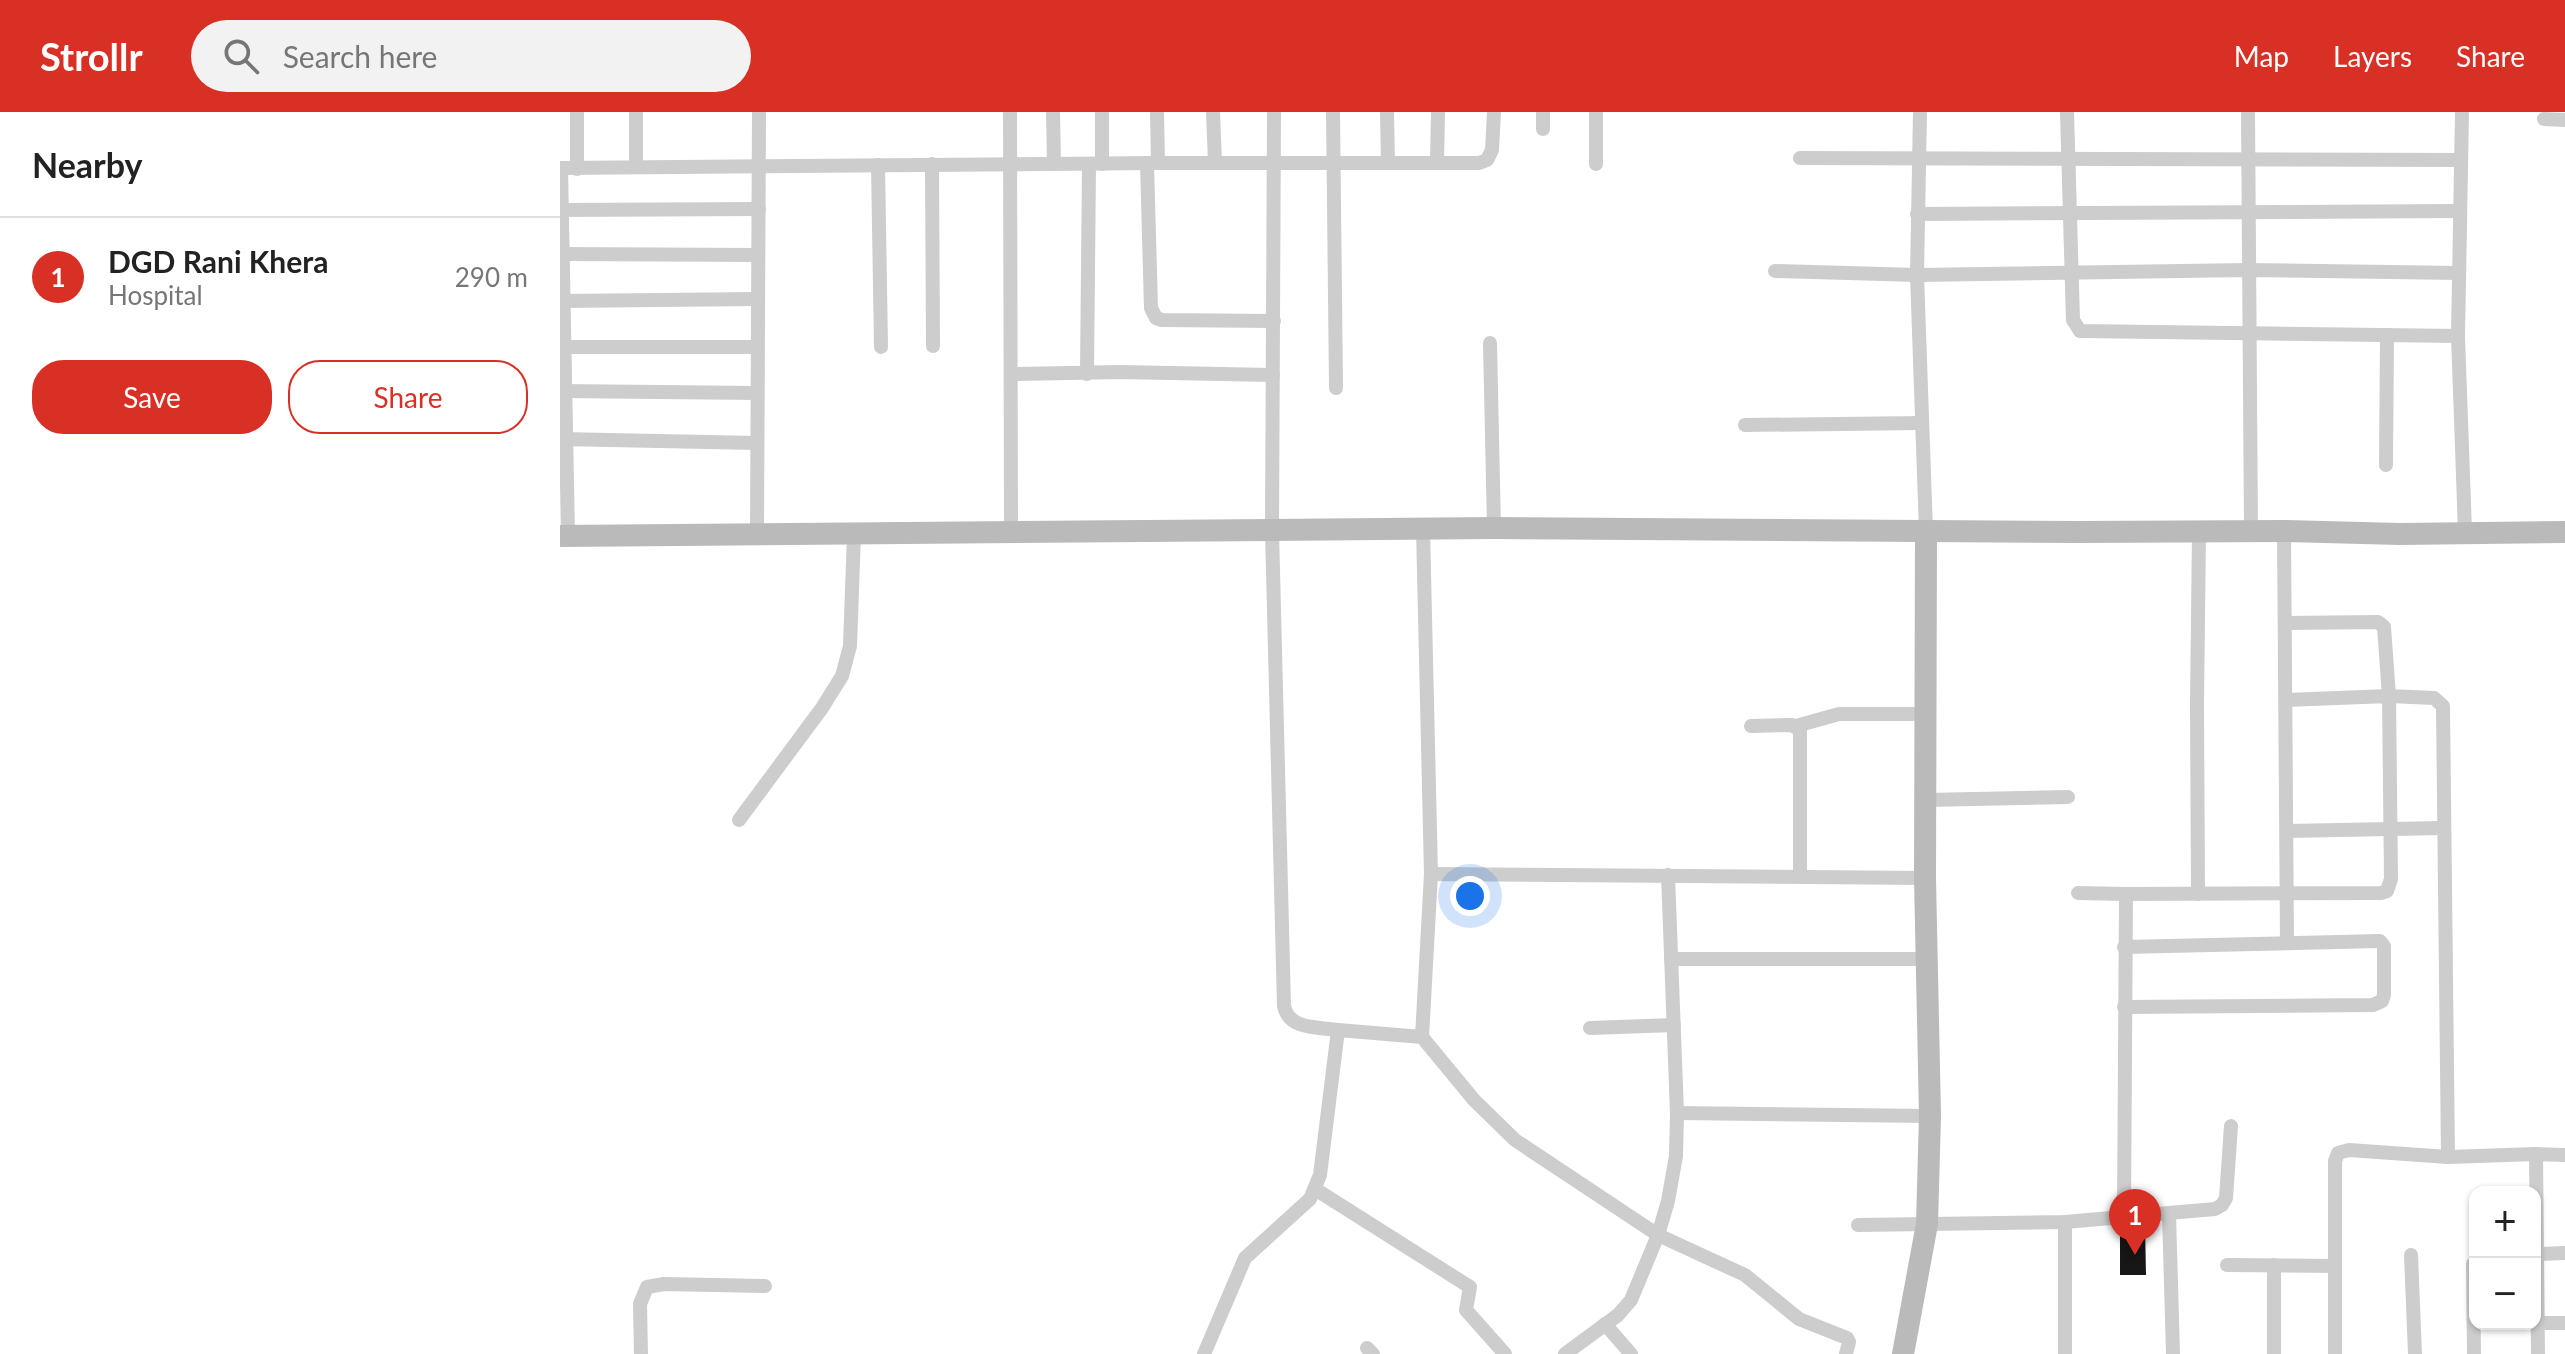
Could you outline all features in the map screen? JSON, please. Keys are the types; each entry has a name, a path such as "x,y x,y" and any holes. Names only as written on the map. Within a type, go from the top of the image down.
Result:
{"main road":[{"path":"564,536 1494,528 2400,534 2565,532"},
{"path":"1903,1354 1927,1224 1930,1116 1925,878 1926,531"}],"street":[{"path":"577,112 577,169"},
{"path":"636,112 636,167"},
{"path":"757,534 759,112"},
{"path":"1010,112 1011,533"},
{"path":"1053,112 1054,163"},
{"path":"1087,374 1095,164 1102,112"},
{"path":"1157,112 1152,163 1151,308 1156,318 1274,321"},
{"path":"1213,112 1215,163"},
{"path":"1274,112 1272,531 1284,1006 1286,1016 1295,1024 1422,1037"},
{"path":"1333,112 1336,388"},
{"path":"1387,112 1388,163"},
{"path":"1437,162 1438,112"},
{"path":"564,536 561,168 1479,163 1487,160 1492,150 1494,112"},
{"path":"1543,112 1543,129"},
{"path":"1596,112 1596,164"},
{"path":"1920,112 1917,275 1926,531"},
{"path":"2067,112 2073,320 2080,331 2458,336"},
{"path":"2248,112 2251,531"},
{"path":"2462,112 2458,336 2465,532"},
{"path":"2544,119 2565,120"},
{"path":"1800,158 2461,160"},
{"path":"932,164 933,346"},
{"path":"878,165 881,347"},
{"path":"561,210 759,209"},
{"path":"1917,214 2460,211"},
{"path":"561,254 758,255"},
{"path":"1775,271 1917,275 2248,270 2459,273"},
{"path":"562,301 758,299"},
{"path":"2386,465 2387,335"},
{"path":"1490,343 1494,528"},
{"path":"562,347 758,347"},
{"path":"1011,374 1120,372 1273,375"},
{"path":"563,391 757,393"},
{"path":"1745,425 1922,423"},
{"path":"563,439 757,443"},
{"path":"1423,529 1431,874 1422,1037 1474,1100 1515,1140 1658,1235 1745,1275 1799,1319 1847,1338 1846,1354"},
{"path":"2198,894 2199,531"},
{"path":"2284,531 2287,942"},
{"path":"739,820 842,676 850,646 854,534"},
{"path":"2078,893 2289,895 2387,891 2391,879 2389,696 2384,627 2378,622 2286,623"},
{"path":"2286,700 2389,696 2434,698 2442,703 2448,1157"},
{"path":"1751,726 1796,726 1839,714 1926,714"},
{"path":"1796,726 1800,730 1801,743 1800,876"},
{"path":"1926,800 2068,797"},
{"path":"2287,831 2443,828"},
{"path":"1431,874 1925,878"},
{"path":"1565,1354 1618,1315 1631,1300 1658,1235 1676,1156 1668,875"},
{"path":"2124,1215 2126,894"},
{"path":"2124,947 2380,941 2384,946 2382,1001 2373,1005 2124,1007"},
{"path":"1671,959 1927,959"},
{"path":"1590,1028 1674,1025"},
{"path":"1204,1354 1245,1258 1310,1199 1315,1189 1320,1175 1338,1030"},
{"path":"1677,1113 1930,1116"},
{"path":"1858,1225 2065,1222 2206,1211 2222,1205 2227,1191 2231,1126"},
{"path":"2335,1354 2335,1161 2338,1153 2349,1150 2448,1157 2565,1155"},
{"path":"2536,1154 2537,1186"},
{"path":"1315,1189 1468,1285 1470,1293 1466,1310 1505,1354"},
{"path":"2169,1214 2173,1354"},
{"path":"2065,1222 2065,1354"},
{"path":"2541,1254 2565,1253"},
{"path":"2411,1255 2415,1354"},
{"path":"2227,1265 2335,1266"},
{"path":"2274,1265 2274,1354"},
{"path":"641,1354 640,1304 647,1287 664,1284 765,1286"},
{"path":"2541,1323 2565,1323"},
{"path":"1605,1324 1631,1354"},
{"path":"2474,1330 2474,1354"},
{"path":"2538,1330 2538,1354"}],"building":[{"path":"2145,1225 2146,1275 2120,1275 2120,1227"}],"place":[{"name":"DGD Rani Khera","path":"2135,1255"}]}
